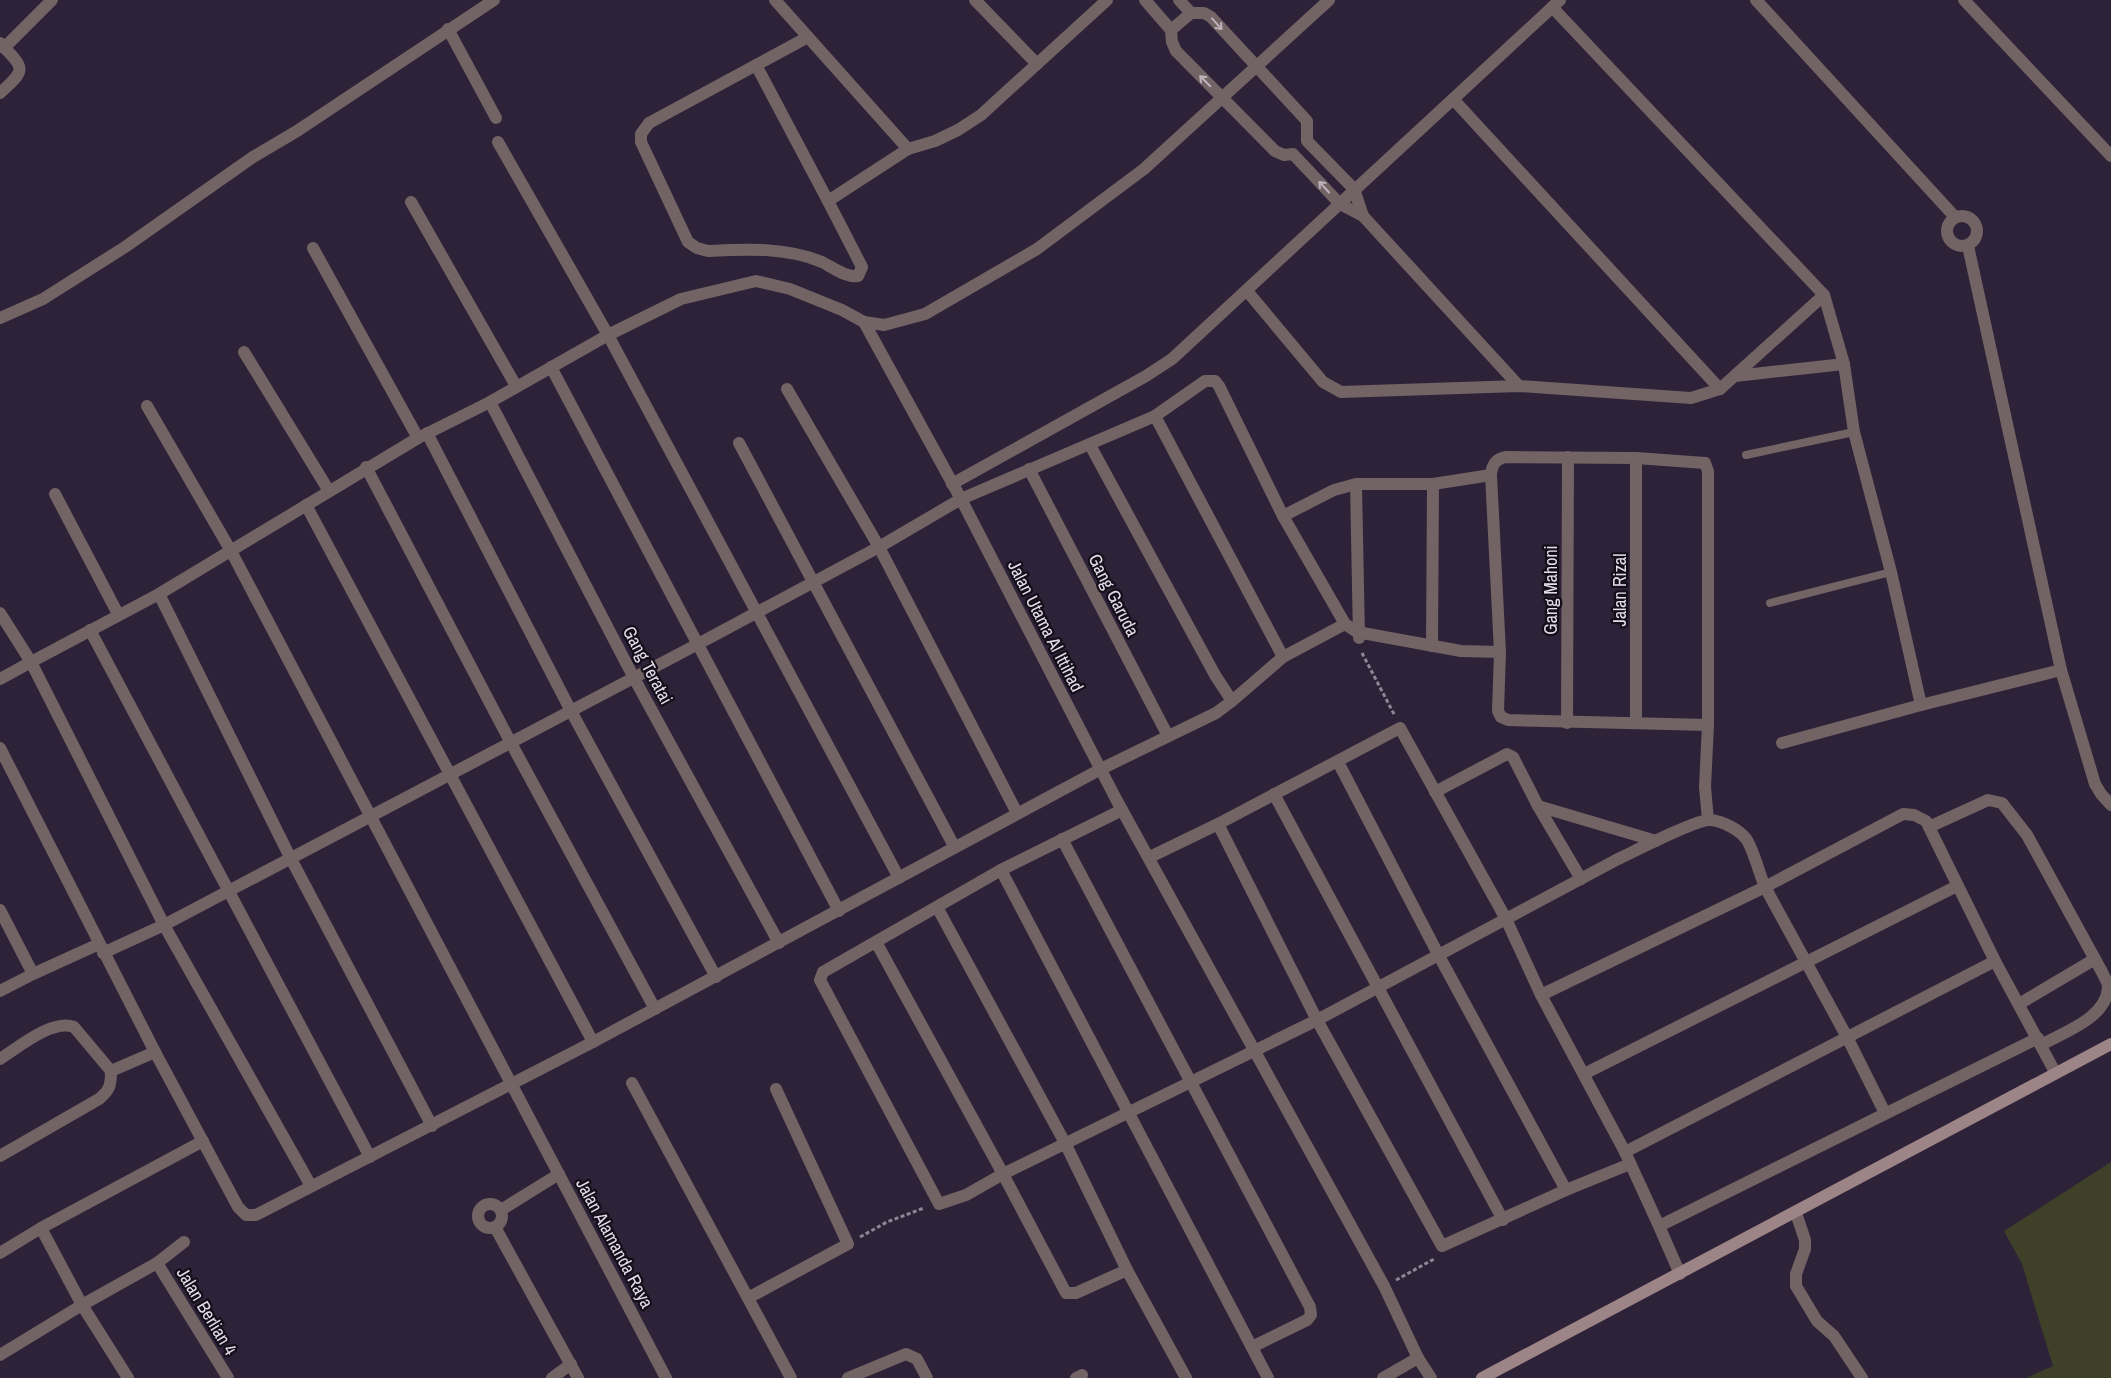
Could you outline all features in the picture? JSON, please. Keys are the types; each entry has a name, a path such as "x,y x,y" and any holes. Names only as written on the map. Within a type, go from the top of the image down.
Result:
{"main road":[{"path":"1482,1378 1796,1213 2055,1072 2111,1044"}],"street":[{"path":"0,94 20,73 16,61 2,46 52,0"},
{"path":"0,318 43,299 125,247 252,157 297,131 494,0"},
{"path":"775,0 908,149"},
{"path":"975,0 1037,64"},
{"path":"828,201 908,149 935,141 958,130 981,115 1107,0"},
{"path":"1145,0 1171,30 1172,42 1176,51 1275,150 1284,155 1293,154 1307,141"},
{"path":"1179,0 1190,13 1204,14 1211,17 1256,68 1307,121 1307,141 1354,189 1363,216"},
{"path":"0,679 118,614 159,594 366,467 422,435 490,402 608,335 681,299 756,281 790,290 842,310 864,322 884,325 925,314 1037,249 1144,169 1223,99 1329,0"},
{"path":"1756,0 1955,218"},
{"path":"1964,0 2111,156"},
{"path":"952,484 1172,359 1556,4 1824,295 1844,364 1854,432 1891,572 1921,705"},
{"path":"1171,30 1190,13"},
{"path":"448,29 496,118"},
{"path":"756,65 862,267 858,276 851,276 820,262 774,249 708,251 697,248 688,242 641,142 641,134 649,122 808,37"},
{"path":"1453,99 1720,389"},
{"path":"498,142 608,335 898,878"},
{"path":"1293,154 1340,204 1363,216 1519,386"},
{"path":"411,202 516,386"},
{"path":"1967,217 1976,225 1976,237 1968,246 1956,246 1948,238 1947,226 1955,218 1967,217"},
{"path":"1968,246 2060,670 2096,784 2101,794 2111,805"},
{"path":"313,248 422,435 716,977"},
{"path":"1247,291 1323,382 1341,392 1519,386 1691,398 1720,389 1824,295"},
{"name":"Jalan Utama Al Ittihad","path":"864,322 961,499 1119,804 1150,857 1384,1286 1418,1358 1431,1378"},
{"path":"244,352 329,491"},
{"path":"1734,376 1844,364"},
{"path":"551,367 840,911"},
{"path":"0,991 33,974 164,924 698,644 879,547 961,499 1155,416 1201,382 1215,381 1283,516 1345,624 1359,639 1432,646 1461,651 1500,652"},
{"path":"787,389 879,547 1017,813"},
{"name":"Gang Teratai","path":"490,402 634,678 779,943"},
{"name":"Jalan Alamanda Raya","path":"147,406 231,551 666,1378"},
{"path":"1155,416 1283,657"},
{"path":"739,442 815,581 954,846"},
{"path":"1090,445 1215,675 1232,701"},
{"path":"1708,725 1636,722 1567,723 1508,720 1501,717 1498,711 1500,652 1491,475 1492,467 1501,458 1636,458 1698,461 1708,466 1708,725 1705,787 1708,816"},
{"name":"Gang Mahoni","path":"1567,723 1568,458"},
{"name":"Jalan Rizal","path":"1636,458 1636,722"},
{"path":"366,467 511,743 655,1009"},
{"name":"Gang Garuda","path":"1029,469 1168,736"},
{"path":"1283,516 1334,490 1356,484 1433,484 1491,475"},
{"path":"1356,484 1359,639"},
{"path":"1432,646 1433,484"},
{"path":"54,494 118,614"},
{"path":"306,505 593,1042"},
{"path":"159,594 290,857 432,1126"},
{"path":"0,613 31,662 164,924 311,1186"},
{"path":"0,748 101,949 238,1207 246,1215 256,1215 593,1042 840,911 954,846 1017,813 1103,773 1168,736 1209,717 1232,701 1283,657 1345,624"},
{"path":"90,630 370,1158"},
{"path":"1782,743 2060,670"},
{"path":"1150,857 1218,824 1400,728 1506,919 1541,996 1628,1158 1680,1274"},
{"path":"1436,792 1507,754 1513,757 1538,806 1581,879"},
{"path":"1338,762 1438,954 1566,1190"},
{"path":"1274,794 1503,1220"},
{"path":"1658,1226 1885,1113 2095,1014 2101,1006 2108,985 2027,835 2002,803 1988,800 1929,827"},
{"path":"1119,804 1062,839 1001,870 823,972 820,980 938,1204 966,1195 1065,1143 1130,1114 1256,1052 1581,879 1656,840 1708,816"},
{"path":"1538,806 1656,840"},
{"path":"1541,996 1765,887 1903,814 1926,821 1995,961 2055,1072"},
{"path":"1708,816 1738,832 1747,841 1765,887 1807,961 1885,1113"},
{"path":"1218,824 1317,1020 1442,1246 1566,1190 1628,1158 1847,1037 1995,961"},
{"path":"1062,839 1312,1311 1307,1320 1252,1347"},
{"path":"1001,870 1268,1378"},
{"path":"1584,1074 1760,983 1957,886"},
{"path":"937,906 1065,1143 1128,1270 1186,1378"},
{"path":"0,910 33,974"},
{"path":"876,942 1066,1293 1076,1293 1128,1270"},
{"path":"2019,1004 2095,959"},
{"path":"0,1059 53,1026 67,1024 74,1027 111,1071 109,1090 99,1099 0,1156"},
{"path":"111,1071 155,1052"},
{"path":"632,1084 791,1378"},
{"path":"748,1298 848,1244 776,1089"},
{"path":"0,1252 203,1141"},
{"path":"501,1210 559,1174"},
{"path":"496,1227 484,1226 479,1221 478,1215 484,1205 490,1204 501,1210"},
{"path":"496,1227 500,1222 501,1210"},
{"path":"1796,1213 1805,1240 1805,1249 1796,1274 1796,1286 1817,1321 1834,1336 1862,1378"},
{"path":"496,1227 578,1378"},
{"path":"41,1228 82,1305 126,1377"},
{"path":"0,1355 82,1305 157,1263 184,1242"},
{"name":"Jalan Berlian 4","path":"157,1263 228,1378"},
{"path":"848,1378 906,1354 916,1358 927,1378"},
{"path":"1383,1378 1418,1358"},
{"path":"552,1378 571,1364"}],"lane":[{"path":"1746,455 1854,432"},
{"path":"1770,603 1891,572"}],"path":[{"path":"1359,639 1400,728"},
{"path":"848,1244 887,1222 938,1204"},
{"path":"1384,1286 1438,1257 1442,1246"}],"green space":[{"path":"2111,1162 2111,1378 2026,1378 2053,1366 2022,1264 2004,1231"}]}
